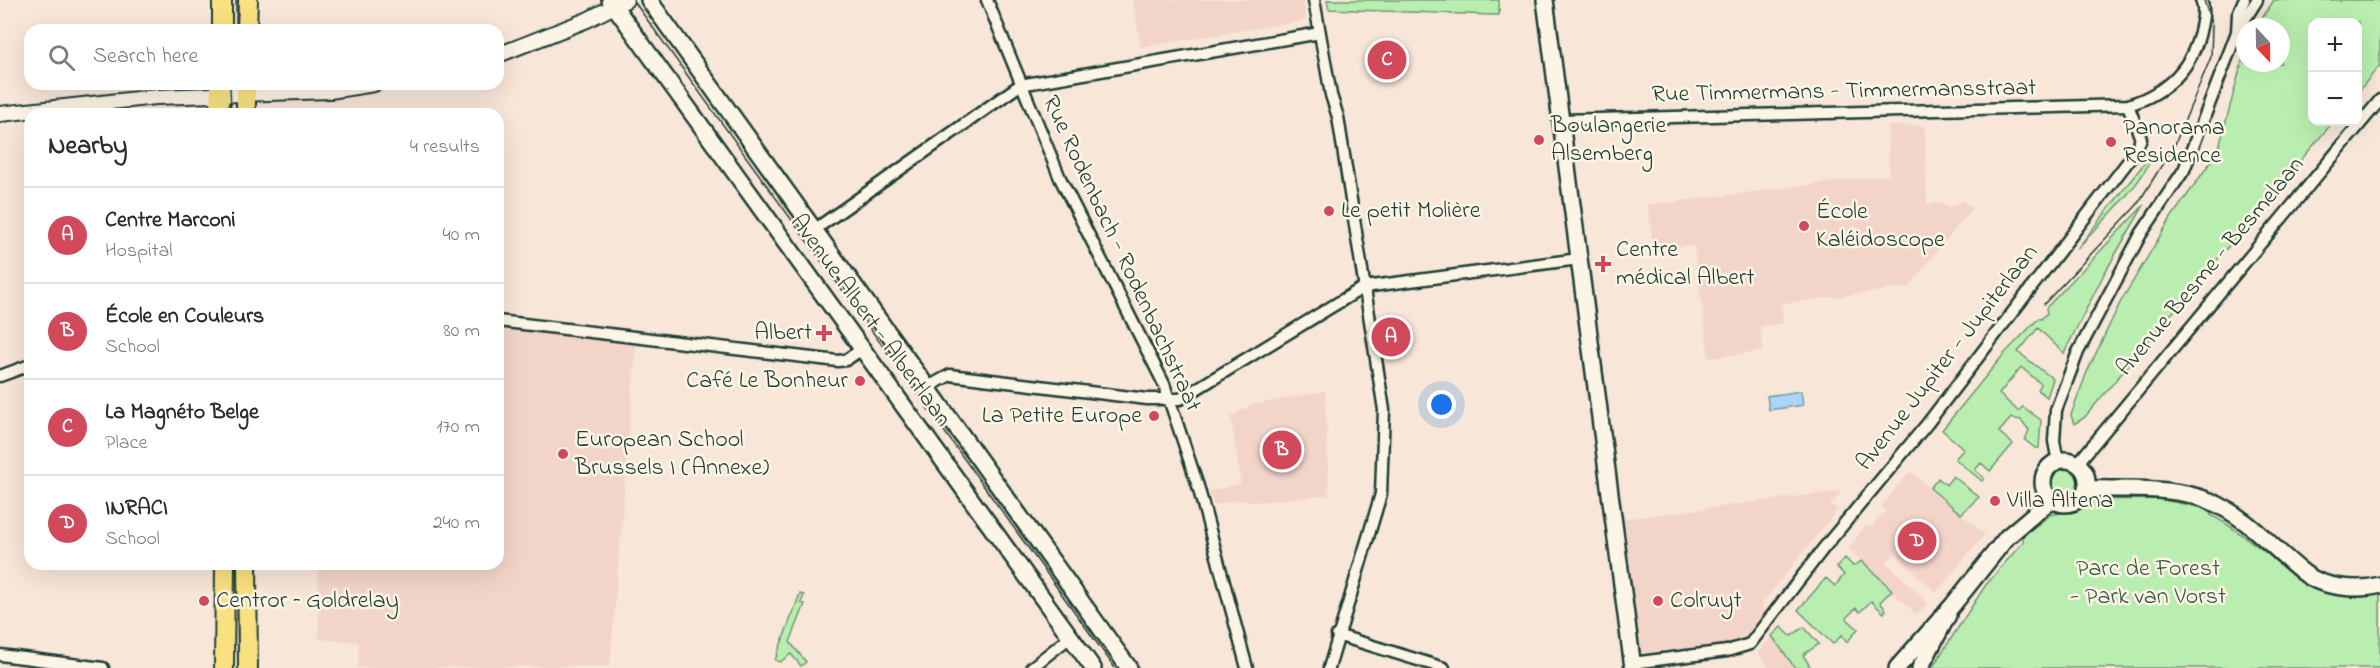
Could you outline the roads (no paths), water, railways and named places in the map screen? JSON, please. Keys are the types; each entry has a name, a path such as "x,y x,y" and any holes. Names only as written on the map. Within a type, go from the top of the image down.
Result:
{"main road":[{"path":"222,0 222,24"},
{"path":"247,24 248,0"},
{"name":"Avenue Albert - Albertlaan","path":"649,0 1129,668"},
{"path":"1545,0 1632,665"},
{"name":"Avenue Albert - Albertlaan","path":"617,2 862,349 1093,668"},
{"path":"219,108 220,90"},
{"path":"246,90 246,108"},
{"path":"2058,462 2077,464 2086,474 2086,489 2078,500 2072,503 2058,503 2044,488 2048,469 2058,462"},
{"path":"2086,489 2154,489 2190,494 2207,500 2243,519 2297,565 2304,574 2353,588 2380,585"},
{"path":"1898,668 1952,606 2007,537 2052,499"},
{"path":"2297,565 2340,576 2380,579"},
{"path":"224,668 225,570"},
{"path":"247,570 248,668"},
{"path":"1920,668 1952,606"}],"street":[{"name":"Rue Rodenbach - Rodenbachstraat","path":"987,0 1059,178 1170,400 1198,486 1247,668"},
{"path":"1314,0 1331,95 1338,117 1384,410 1382,494 1337,635 1329,668"},
{"path":"2238,18 2244,0"},
{"path":"2246,18 2257,0"},
{"path":"2128,105 2156,94 2175,80 2190,62 2200,34 2205,10 2201,1"},
{"path":"504,53 587,20 617,2"},
{"path":"814,230 1020,85 1320,33"},
{"name":"Avenue Besme - Besmelaan","path":"2058,462 2054,451 2054,421 2075,358 2130,253 2184,170 2236,35"},
{"path":"52,108 211,90"},
{"path":"302,90 336,90"},
{"name":"Avenue Besme - Besmelaan","path":"2077,464 2380,100"},
{"name":"Rue Timmermans - Timmermansstraat","path":"1561,120 2128,105"},
{"name":"Avenue Jupiter - Jupiterlaan","path":"1632,665 1727,651 1750,644 1822,549 1934,415 2133,155 2141,139 2128,105"},
{"path":"0,114 24,111"},
{"path":"927,388 950,375 1170,400 1180,399 1364,287 1579,259"},
{"path":"504,322 838,361 846,360 862,349"},
{"path":"0,376 24,367"},
{"path":"1337,635 1444,668"},
{"path":"1031,668 1070,637"},
{"path":"0,655 104,668"}],"water":[{"path":"1801,391 1803,405 1769,410 1767,396"}],"tram line":[{"path":"236,0 236,24"},
{"path":"633,0 1115,668"},
{"path":"2044,304 2137,205 2175,144 2211,57 2212,26 2204,0"},
{"path":"230,90 231,108"},
{"path":"237,570 238,668"}],"place":[{"name":"La Magnéto Belge","path":"1387,60"},
{"name":"Boulangerie Alsemberg","path":"1539,140"},
{"name":"Panorama Residence","path":"2111,142"},
{"name":"Le petit Molière","path":"1329,211"},
{"name":"École Kaléidoscope","path":"1804,226"},
{"name":"Centre médical Albert","path":"1603,264"},
{"name":"Albert","path":"824,333"},
{"name":"Centre Marconi","path":"1391,337"},
{"name":"Café Le Bonheur","path":"860,381"},
{"name":"La Petite Europe","path":"1154,416"},
{"name":"École en Couleurs","path":"1282,450"},
{"name":"European School Brussels I (Annexe)","path":"563,454"},
{"name":"Villa Altena","path":"1995,501"},
{"name":"INRACI","path":"1917,541"},
{"name":"Centror – Goldrelay","path":"204,601"},
{"name":"Colruyt","path":"1658,601"}],"park label":[{"name":"Parc de Forest - Park van Vorst","path":"2148,583"}]}
